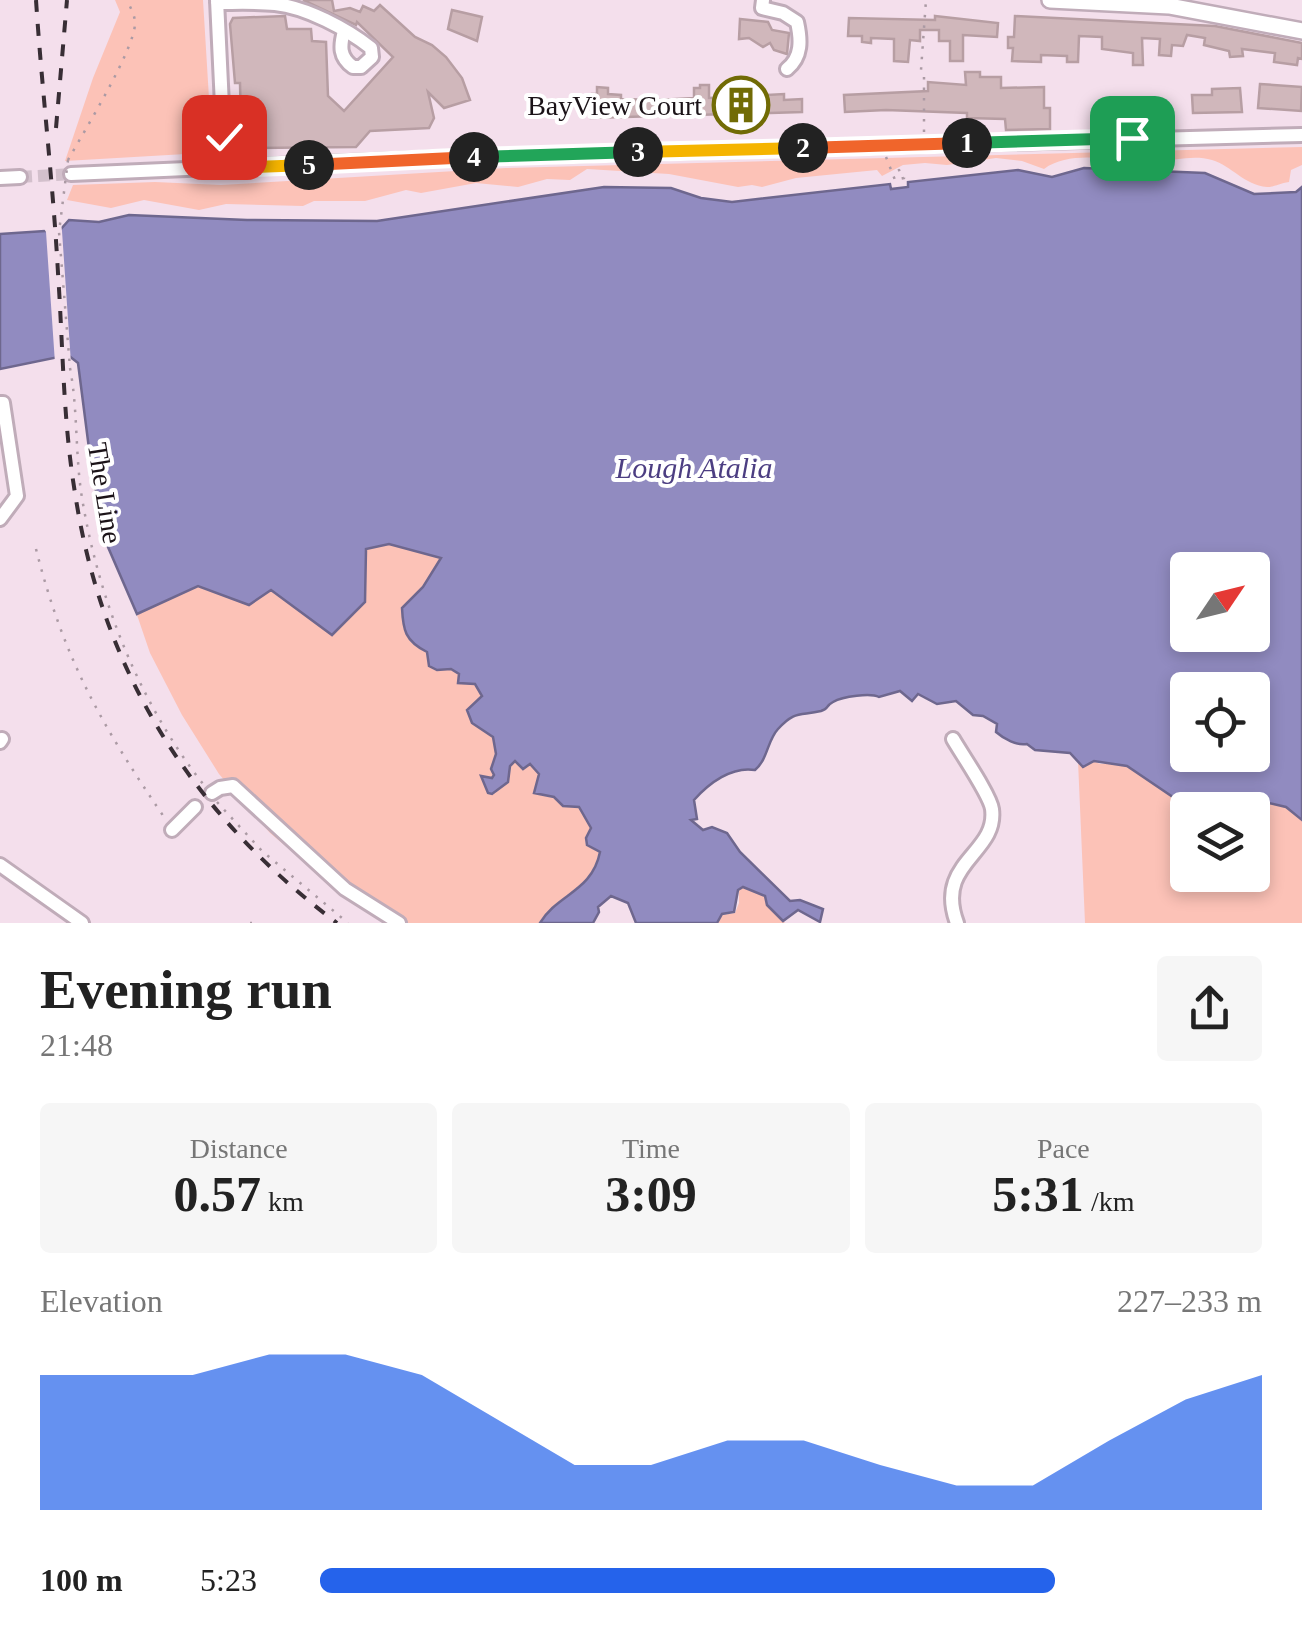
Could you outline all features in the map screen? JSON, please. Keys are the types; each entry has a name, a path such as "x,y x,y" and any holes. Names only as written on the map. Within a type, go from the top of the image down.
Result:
{"main road":[{"path":"1050,0 1218,7 1302,31"}],"street":[{"path":"764,0 762,8 783,13 797,22 796,62 786,69"},
{"path":"225,168 217,1 276,4 344,32"},
{"path":"70,167 225,168 443,158 1302,135"},
{"path":"0,178 20,177"},
{"path":"0,404 3,403 17,496 0,519"},
{"path":"953,739 992,808 988,830 952,884 950,903 957,923"},
{"path":"212,794 233,786 345,889 399,923"},
{"path":"172,830 195,807"},
{"path":"0,865 82,923"}],"path":[{"name":"The Line","path":"127,0 135,22 70,167 59,232 82,498 94,556 111,612 145,695 182,757 239,828 298,884 348,923"},
{"path":"924,144 921,70 926,0"},
{"path":"886,156 893,173"},
{"path":"36,549 52,612 78,676 113,742 172,830"}],"shaded area":[{"path":"115,0 203,0 211,131 209,146 203,153 65,161 120,12"},
{"path":"1302,147 1302,165 1291,170 1289,182 1267,187 1205,159 1144,162 1084,158 1056,162 1044,169 996,158 947,165 903,165 882,176 877,170 796,178 762,187 738,187 669,174 587,169 570,180 547,179 518,187 476,183 421,193 406,190 365,201 314,201 303,206 226,204 199,210 144,200 111,208 67,200 73,185 221,185 506,168"},
{"path":"388,544 441,558 423,586 402,607 404,629 409,640 426,652 429,666 451,669 458,674 458,683 475,684 482,696 466,710 472,723 493,737 494,775 481,777 488,793 493,794 508,782 510,766 515,761 523,769 530,764 539,774 534,793 557,799 563,806 579,807 591,828 586,845 599,852 589,876 539,923 385,923 348,898 270,833 219,774 150,653 137,615 198,586 249,605 271,591 332,635 365,602 366,549"},
{"path":"1078,761 1083,767 1094,761 1122,763 1170,794 1170,892 1270,892 1270,803 1286,807 1302,820 1302,923 1085,923"},
{"path":"743,887 765,896 767,905 785,923 718,923 722,915 735,913"}],"water":[{"name":"Lough Atalia","path":"1084,168 1205,173 1254,194 1296,192 1302,187 1302,820 1286,807 1270,803 1270,792 1170,792 1170,795 1127,766 1094,761 1083,767 1070,753 1035,750 1011,741 996,732 997,724 973,715 956,701 937,704 918,694 912,701 900,691 879,697 850,697 821,711 789,719 774,734 755,770 730,773 694,800 697,819 691,820 703,830 712,827 727,833 740,852 790,901 800,900 823,909 820,922 798,910 783,921 767,905 765,896 743,887 738,890 734,912 722,914 717,923 636,923 628,903 611,896 598,907 593,923 540,923 590,876 600,852 587,845 591,828 579,807 563,806 554,797 534,793 539,774 530,764 523,769 515,761 510,766 508,782 488,793 481,776 494,775 493,737 472,723 467,710 482,696 475,684 458,683 459,674 451,669 429,666 427,652 410,639 403,623 402,608 423,587 441,558 389,544 366,549 365,602 332,635 271,590 249,605 198,586 137,614 108,547 92,472 78,363 68,355 0,369 0,234 60,230 69,220 99,222 129,215 377,221 604,187 671,188 701,198 732,202 890,184 891,189 908,187 908,182 1018,170 1052,177"}],"pier":[{"path":"61,223 71,363 55,363 46,232 42,225"}],"building":[{"path":"303,0 332,0 334,11 350,8 360,12 363,6 374,11 380,5 415,37 446,57 462,78 470,100 444,108 428,92 434,118 429,128 370,131 356,147 241,148 240,83 235,83 230,24 233,18 285,16 287,29 311,29 312,41 326,42 328,96 344,111 393,57 357,22 356,25"},
{"path":"452,10 482,17 477,41 448,29"},
{"path":"935,16 998,23 997,37 963,35 963,61 950,61 950,41 939,41 939,30 920,30 920,41 910,40 908,62 894,61 894,39 871,38 871,43 862,42 862,36 848,36 849,18 935,20"},
{"path":"1015,16 1215,26 1302,43 1302,59 1298,58 1297,65 1274,62 1275,53 1242,49 1243,56 1230,57 1229,51 1204,45 1205,38 1187,35 1183,46 1172,45 1171,56 1159,55 1160,39 1142,38 1143,65 1133,65 1133,53 1102,49 1102,37 1079,36 1078,62 1067,62 1067,56 1041,55 1041,62 1012,61 1013,48 1008,48 1008,37 1014,37"},
{"path":"740,19 768,22 772,30 789,33 787,54 774,50 770,43 763,47 749,38 739,39"},
{"path":"965,72 1001,77 1001,88 1044,87 1050,129 1006,130 1005,119 967,118 967,113 845,112 844,95 928,91 928,82 966,85"},
{"path":"1260,84 1302,87 1301,111 1258,108"},
{"path":"709,85 709,98 784,94 784,100 802,99 802,112 591,118 592,94 597,94 597,87 608,88 608,94 621,95 621,99 658,100 694,98 694,88"},
{"path":"1240,88 1242,112 1193,113 1192,95 1212,95 1212,89"}],"tunnel":[{"path":"20,177 71,174"}],"railway":[{"path":"36,0 71,466 88,558 107,621 162,735 198,787 286,881 337,923"},
{"path":"56,128 67,0"}],"place":[{"name":"BayView Court","path":"741,105"}],"route":[{"path":"224,137 225,168 1132,138"}]}
